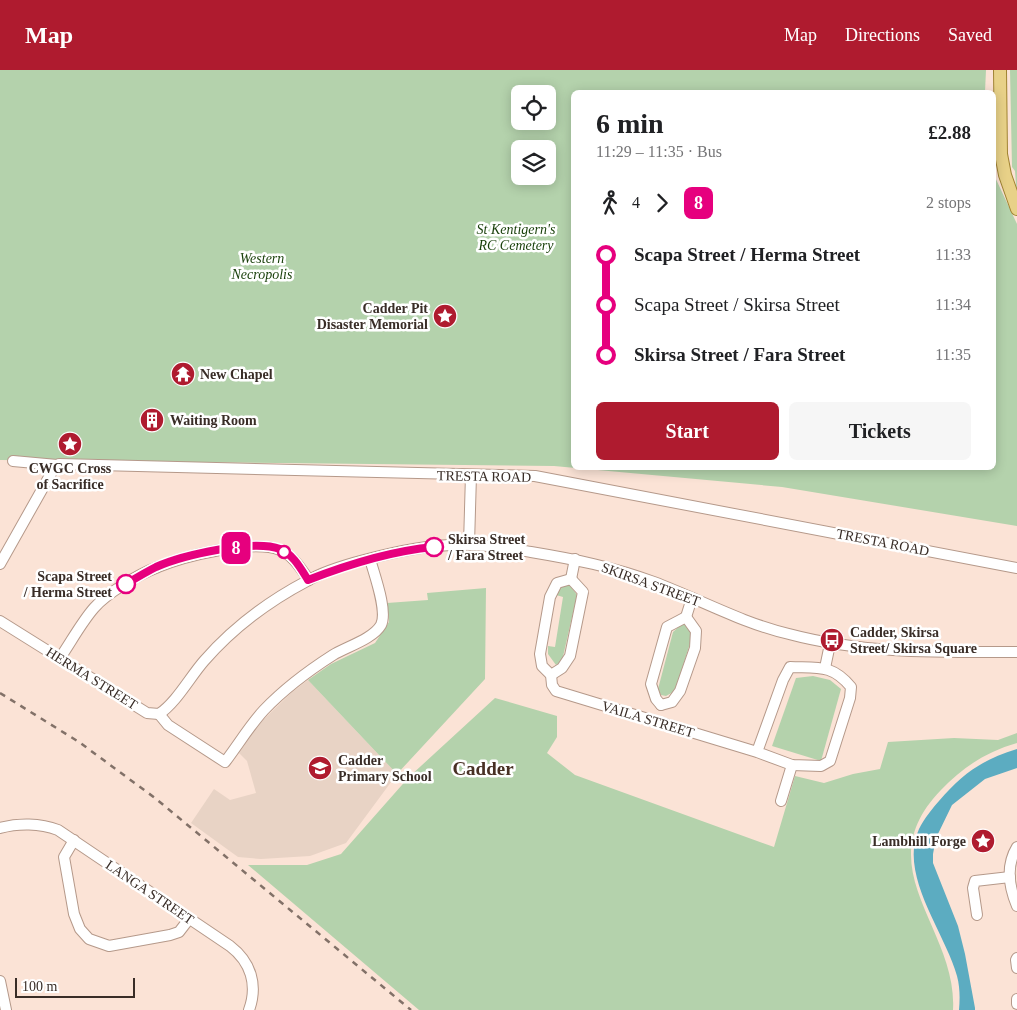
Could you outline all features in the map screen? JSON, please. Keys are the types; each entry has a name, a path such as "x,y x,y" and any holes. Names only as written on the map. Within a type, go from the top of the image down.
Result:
{"main road":[{"path":"1000,70 1002,154 1005,175 1017,209"}],"street":[{"name":"TRESTA ROAD","path":"14,461 57,465 535,476 1017,568"},
{"path":"0,564 57,465"},
{"path":"469,544 471,475"},
{"name":"SKIRSA STREET","path":"159,714 168,706 224,639 269,605 308,580 370,559 425,548 469,544 575,559 622,571 761,626 830,644 931,652 1017,652"},
{"path":"60,658 95,607 126,584 158,567 201,553 253,546 268,546 281,550 292,558 308,580"},
{"name":"HERMA STREET","path":"0,621 147,713 159,714 168,725 225,762 263,711 298,679 335,654 376,632 381,626 383,619 381,600 370,559"},
{"path":"551,675 562,668 570,656 583,592 571,579 575,559"},
{"name":"VAILA STREET","path":"571,579 558,583 550,597 540,654 542,666 551,675 552,685 556,691 757,752 792,765 821,766 830,761 850,698 851,686 841,675 825,668"},
{"path":"686,617 692,598"},
{"path":"661,705 656,698 652,684 667,627 677,620 686,617"},
{"path":"661,705 672,702 680,690 696,648 696,631 686,617"},
{"path":"757,752 783,680 790,667 825,668 830,644"},
{"path":"656,721 661,705"},
{"path":"781,801 792,765"},
{"name":"LANGA STREET","path":"0,828 32,824 58,830 230,946 245,961 250,970 253,985 249,1010"},
{"path":"74,840 64,857 74,914 80,929 89,939 109,946 170,935 179,932 189,919"},
{"path":"1017,847 1009,870 1010,887 1017,906"},
{"path":"977,915 973,888 975,881 1010,877"},
{"path":"1017,958 1017,968"},
{"path":"0,981 6,1010"},
{"path":"1017,999 1017,1004"}],"shaded area":[{"name":"Cadder Primary School","path":"308,680 397,774 346,843 310,856 261,859 238,857 191,823 214,789 230,800 256,793 247,761 239,753 258,725 291,693"}],"green space":[{"name":"Western Necropolis","path":"0,70 986,70 985,90 571,90 571,468 0,460"},
{"path":"1010,70 1017,70 1017,198 1015,171 1012,167"},
{"path":"996,179 1017,224 1017,526 782,487 598,470 996,470"},
{"path":"569,584 577,595 562,661 556,665 548,654 548,646 555,647 563,597 556,595 558,587"},
{"path":"486,588 485,679 397,774 308,680 331,664 375,643 389,622 387,603 428,600 427,593"},
{"path":"683,623 693,634 675,691 666,696 661,695 658,689 673,632"},
{"path":"813,676 830,680 841,689 821,761 772,746 796,678"},
{"path":"495,698 557,716 557,737 547,753 575,775 774,847 795,776 824,783 853,774 880,769 888,742 954,738 998,740 1017,733 1017,743 995,751 976,761 941,790 920,818 912,846 913,872 920,898 943,952 951,980 953,1010 419,1010 248,865 307,865 341,854 409,777"}],"water":[{"path":"1017,749 1017,768 985,779 952,805 936,838 933,863 958,926 975,1008 975,1010 959,1010 960,993 957,976 919,884 914,865 914,847 923,822 936,804 956,783 983,763"}],"railway":[{"path":"0,693 79,742 155,798 411,1010"}],"bus line":[{"name":"8","path":"126,584 158,567 201,553 253,546 268,546 281,550 292,558 308,580 351,564 387,554 434,547"}],"place":[{"name":"Cadder Pit Disaster Memorial","path":"445,316"},
{"name":"New Chapel","path":"183,374"},
{"name":"Waiting Room","path":"152,420"},
{"name":"CWGC Cross of Sacrifice","path":"70,444"},
{"name":"Skirsa Street / Fara Street","path":"434,547"},
{"name":"Scapa Street / Herma Street","path":"126,584"},
{"name":"Cadder, Skirsa Street/ Skirsa Square","path":"832,640"},
{"name":"Cadder Primary School","path":"320,768"},
{"name":"Lambhill Forge","path":"983,841"}],"district":[{"name":"Cadder","path":"483,768"}],"park label":[{"name":"St Kentigern's RC Cemetery","path":"516,238"}]}
